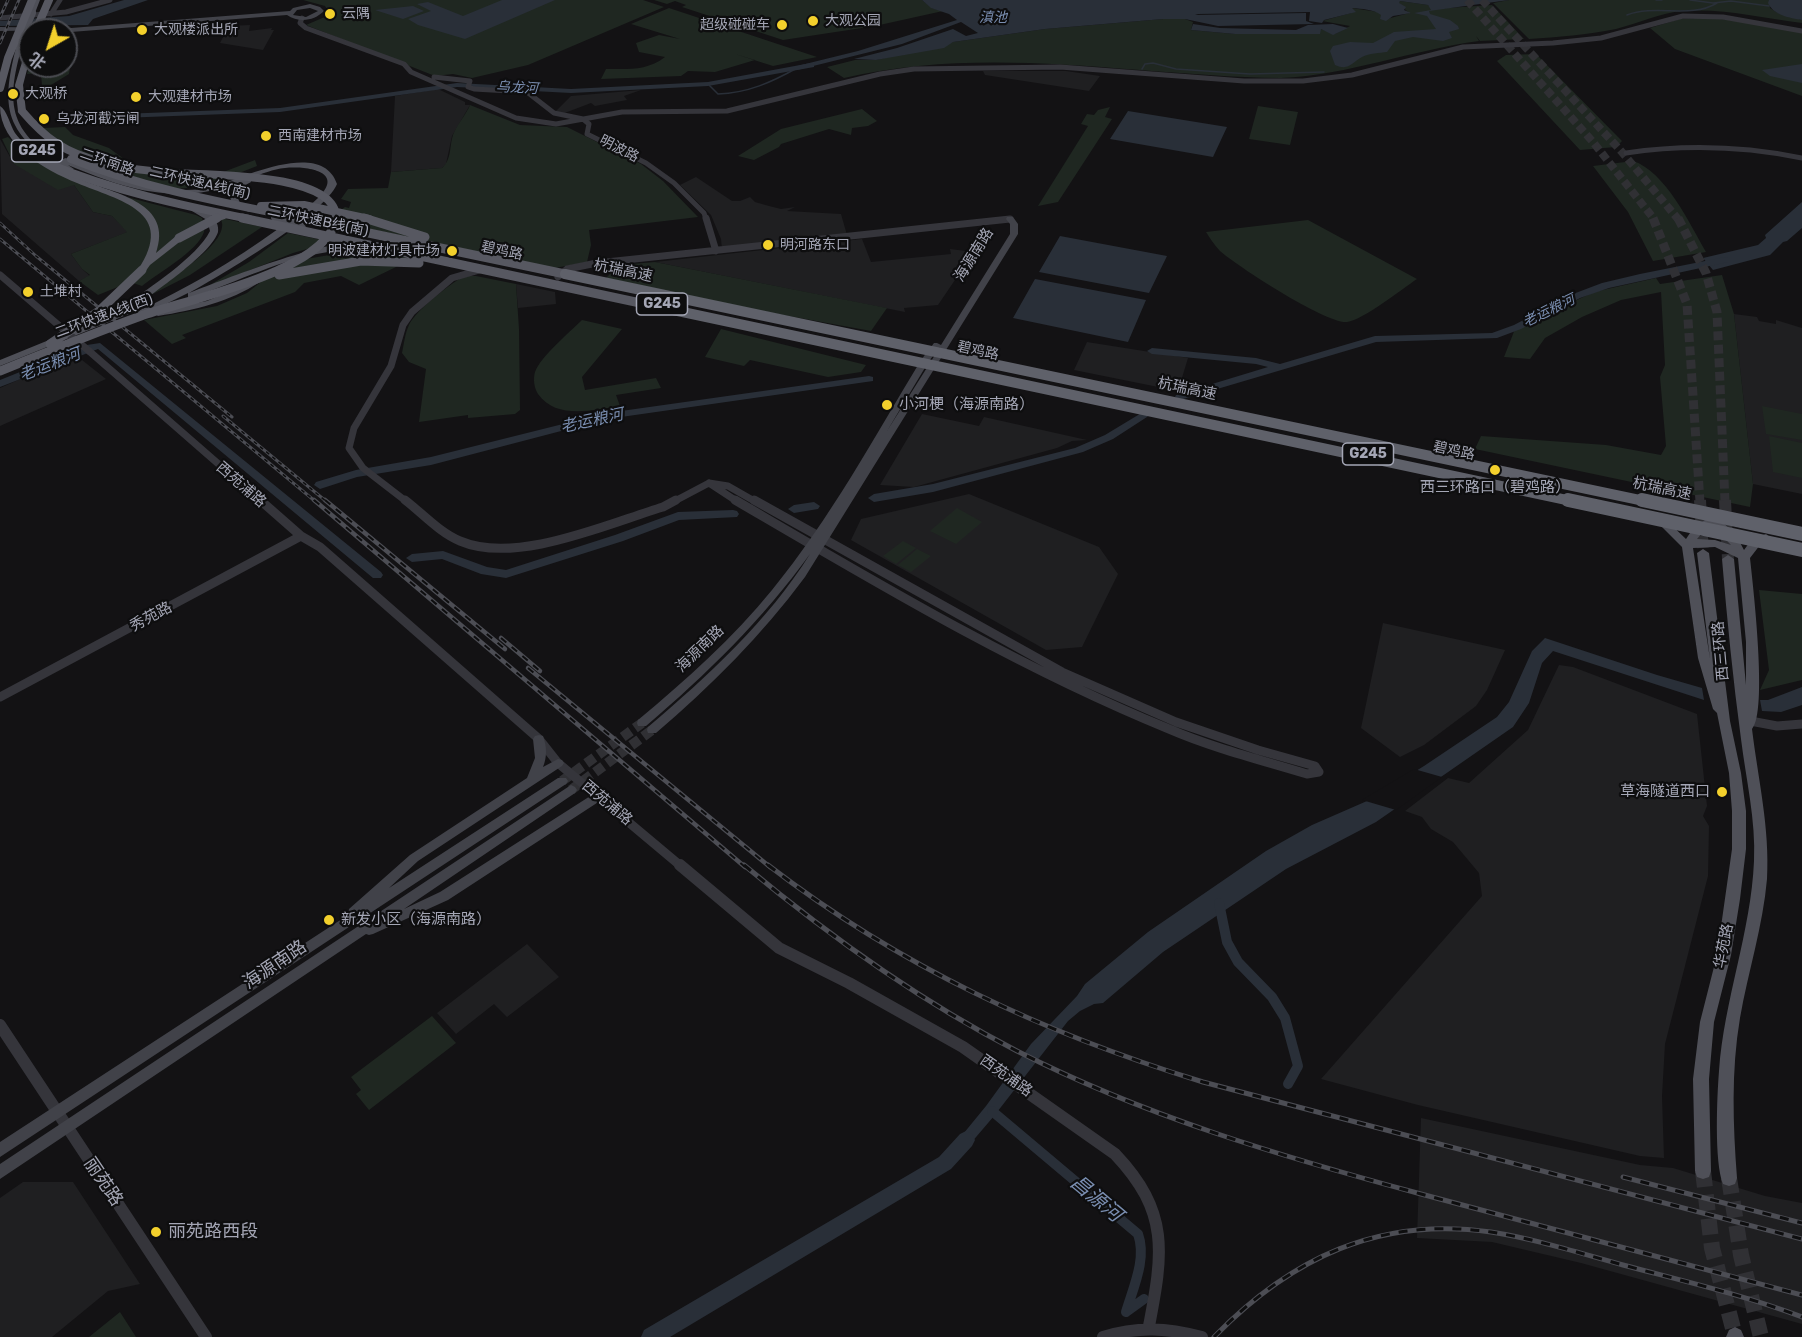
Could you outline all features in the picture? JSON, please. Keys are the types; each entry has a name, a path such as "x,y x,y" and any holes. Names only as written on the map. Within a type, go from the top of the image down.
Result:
{"highway":[{"path":"0,88 10,53 32,0"},
{"path":"41,18 49,0"},
{"name":"二环快速A线(南)","path":"21,78 19,85 22,111 35,133 54,149 82,164 118,177 179,193 562,275"},
{"name":"二环快速B线(南)","path":"0,108 5,123 16,138 48,164 92,182 153,200 659,307"},
{"path":"22,111 33,126 52,141 75,153 99,161 153,171 251,178 292,184 315,191 332,205 336,217 332,230 312,251 281,268 220,290"},
{"path":"48,164 68,176 133,203 150,217 154,227 155,241 149,259 142,270"},
{"path":"0,364 52,342 87,322 107,306 174,241 202,224 247,209 293,204 344,211 433,240 562,275"},
{"name":"碧鸡路","path":"391,245 562,275 932,358 1649,513 1802,536"},
{"name":"碧鸡路","path":"391,245 445,260 932,358 1709,522"},
{"path":"220,290 314,267 353,262 391,261 436,265 659,307"},
{"name":"杭瑞高速","path":"562,275 1802,536"},
{"name":"二环快速A线(西)","path":"0,372 115,326 220,290"},
{"name":"杭瑞高速","path":"659,307 1802,550"},
{"path":"1186,405 1521,467 1802,525"},
{"path":"1465,478 1688,534 1802,558"},
{"path":"1722,528 1802,545"}],"main road":[{"name":"二环南路","path":"33,18 37,0"},
{"name":"二环南路","path":"35,13 44,0"},
{"path":"0,29 71,30 290,13 305,7 320,9 317,15 302,18 291,16 290,13"},
{"name":"二环南路","path":"18,53 9,71 5,94 8,114 18,133 41,153 70,169 107,183 160,197"},
{"name":"二环南路","path":"18,66 13,90 15,109 23,127 43,146 69,163 104,177 148,190"},
{"path":"125,320 185,292 236,262 319,202 330,191 333,184 331,177 322,170 291,166 261,170 201,191 179,193 148,190"},
{"path":"0,364 160,298 229,260 314,198 322,189 323,181 311,172 284,170 255,177 237,187 233,196 237,204 270,218"},
{"name":"碧鸡路","path":"148,190 391,245"},
{"path":"87,329 115,315 140,298 199,252 213,234 214,225 205,214 160,197"},
{"name":"碧鸡路","path":"160,197 270,218"},
{"name":"海源南路","path":"652,730 752,638 792,589 818,542 1009,232 1010,219"},
{"path":"0,372 125,320 283,260 349,246 391,245"},
{"path":"125,320 223,299 278,266 306,254"},
{"path":"1649,513 1676,533 1687,546 1704,658 1714,699 1724,721"},
{"path":"1687,546 1691,538 1709,522 1722,528 1740,548 1744,558 1754,668 1752,707 1747,721"},
{"path":"1744,558 1756,543 1767,537"},
{"name":"海源南路","path":"642,723 701,672 743,630 818,542"},
{"path":"1687,546 1693,543 1707,543 1732,549 1744,558"},
{"name":"西三环路","path":"1703,553 1724,721"},
{"name":"西三环路","path":"1728,559 1747,721 1747,741"},
{"name":"华苑路","path":"1703,1172 1701,1080 1707,1022 1724,955 1738,849 1739,811 1735,773 1724,721"},
{"path":"530,781 541,758 539,739"},
{"name":"华苑路","path":"1730,1179 1726,1144 1729,1040 1756,909 1761,858 1747,741"},
{"path":"335,939 414,858 558,763"},
{"name":"海源南路","path":"0,1172 335,939 566,786"},
{"path":"335,939 444,896 599,796"},
{"name":"海源南路","path":"0,1150 335,939"}],"street":[{"path":"51,14 60,0"},
{"path":"0,18 51,14 110,0"},
{"path":"302,18 300,23 306,28 404,64 408,70 528,122 556,124 622,112 731,111 880,74 922,68 1052,67 1244,81 1320,80 1352,75 1463,47 1570,42 1696,15 1723,17 1802,31"},
{"name":"明波路","path":"433,80 464,79 469,85 530,93 556,114 586,120 589,124 587,134 661,172 700,207 716,252"},
{"path":"1721,146 1802,160 1724,149 1626,153 1677,147 1721,146"},
{"path":"562,275 567,269 597,263 1010,219"},
{"path":"445,260 452,278"},
{"path":"487,268 452,278 412,312 403,325 391,366 354,428 349,448 363,468 459,541 472,546 504,550 537,546 663,507 709,483 721,492 818,542 1078,680 1176,722 1258,750 1315,766 1319,772 1307,774 1251,758 1119,709 1057,680 912,603 818,542"},
{"name":"西苑浦路","path":"0,275 301,536 320,547 539,739 558,763 778,948 849,982 963,1047 1027,1090 1115,1155 1133,1173 1148,1197 1157,1224 1160,1248 1157,1285 1149,1326"},
{"name":"秀苑路","path":"0,697 301,536"},
{"path":"1747,721 1777,726 1802,724"},
{"name":"丽苑路","path":"0,1026 206,1337"},
{"path":"1103,1337 1128,1329 1149,1326 1202,1337"}],"shaded area":[{"path":"303,0 643,0 664,7 528,65 472,78 453,74 435,76 306,25 327,16 325,15 328,11 325,6"},
{"name":"大观公园","path":"654,0 922,0 932,8 943,11 875,26 783,40 682,7 686,5 675,1 667,4"},
{"path":"1509,0 1769,0 1770,8 1778,13 1802,20 1802,23 1698,10 1666,14 1605,31 1529,39 1493,3"},
{"path":"1400,1 1428,5 1432,9 1492,5 1524,39 1480,41 1476,36 1479,41 1331,72 1281,78 1062,64 953,63 899,68 844,78 827,67 855,60 876,60 953,42 1045,29 1163,19 1185,19 1193,22 1191,30 1235,34 1311,33 1321,29 1335,34 1350,26 1322,21 1351,13 1352,8 1378,12 1387,19 1409,13 1398,3"},
{"path":"669,8 817,57 773,66 754,60 715,72 688,71 681,76 601,79 606,69 644,67 665,57 639,52 636,43 659,35 680,39 631,24"},
{"path":"1711,17 1802,32 1802,96 1675,49 1650,28 1680,19"},
{"path":"250,25 249,31 272,28 271,30 274,30 263,50 220,43 229,26"},
{"path":"1536,54 1622,141 1616,147 1580,150 1497,61 1506,55"},
{"path":"983,71 1066,71 1100,76 1089,91 985,75"},
{"path":"41,78 62,78 51,85 42,86"},
{"path":"438,89 465,102 465,105 470,105 452,136 446,164 442,168 391,172 395,96"},
{"path":"641,90 624,96 627,100 595,106 591,103 562,114 556,111 571,96"},
{"path":"470,105 520,125 567,127 641,164 663,181 698,217 589,230 591,245 587,262 555,268 327,220 345,207 349,208 351,202 341,199 348,189 388,188 391,172 442,168 449,157 455,131"},
{"path":"1258,106 1298,112 1290,145 1249,139"},
{"path":"1110,107 1105,117 1112,119 1058,202 1038,206 1088,126 1081,124 1087,114 1094,115 1098,110"},
{"path":"862,109 877,121 868,126 852,128 851,135 829,129 781,144 754,160 738,156 781,129"},
{"path":"65,127 73,135 109,148 135,167 218,174 255,160 257,166 206,186 177,189 125,176 68,153 43,128"},
{"path":"8,137 26,153 71,178 122,195 196,215 202,218 204,232 186,254 142,286 130,282 98,295 79,281 90,275 82,269 71,254 127,232 112,216 93,212 74,185 58,190 14,164 2,139"},
{"path":"0,139 14,164 74,185 93,212 112,216 128,232 71,254 90,276 79,281 2,214"},
{"path":"1633,161 1645,167 1666,187 1706,252 1653,261 1628,212 1593,166"},
{"path":"696,177 732,201 750,197 755,202 781,209 795,207 787,211 841,214 847,235 722,249 721,239 711,215 680,185"},
{"path":"221,218 262,227 190,275 145,298 212,245 222,227"},
{"path":"1308,220 1417,279 1363,316 1347,322 1336,320 1282,293 1244,269 1220,251 1206,232"},
{"path":"288,233 332,242 293,253 203,289 249,262"},
{"path":"862,239 871,262 951,254 950,249 974,252 938,305 904,308 905,312 655,262"},
{"path":"365,249 408,258 396,267 359,285 341,276 304,283 295,292 182,335 186,338 172,344 144,320 217,306 247,293 272,273 300,260"},
{"path":"655,262 887,308 871,331 606,278 610,274 608,266"},
{"path":"1722,275 1734,314 1753,484 1750,507 1475,449 1481,436 1606,445 1661,455 1666,446 1660,377 1665,365 1661,292 1621,300 1582,317 1545,338 1530,359 1504,357 1515,329 1594,292 1656,278 1660,284"},
{"path":"464,276 476,276 516,284 520,410 515,414 468,418 468,415 419,422 426,369 409,362 402,353 406,331 426,305"},
{"path":"516,284 555,292 556,304 518,308"},
{"path":"1734,314 1757,317 1759,321 1776,324 1776,320 1802,328 1802,494 1753,484"},
{"path":"582,320 622,329 582,377 585,390 656,378 661,388 616,395 620,406 587,411 565,410 546,402 536,389 535,372 549,352"},
{"path":"721,329 866,365 861,372 828,377 750,360 744,366 705,357"},
{"path":"1087,342 1188,358 1178,391 1074,370"},
{"path":"68,358 72,361 82,360 106,379 0,426 0,388"},
{"path":"1762,406 1802,414 1802,440 1766,434"},
{"path":"922,414 979,426 984,417 1087,440 1072,441 1057,448 914,487 880,485"},
{"path":"1769,436 1802,443 1802,478 1773,472"},
{"path":"969,494 1099,547 1118,574 1082,647 1046,650 851,540 861,519"},
{"path":"957,508 982,522 956,544 930,531"},
{"path":"903,541 916,548 896,564 883,556"},
{"path":"917,549 931,556 911,572 898,565"},
{"path":"1759,590 1802,594 1802,680 1760,690 1769,670"},
{"path":"1383,623 1505,650 1487,690 1476,706 1424,745 1400,757 1361,728"},
{"path":"1559,665 1573,667 1697,714 1707,806 1703,816 1709,826 1708,876 1665,1044 1662,1096 1664,1158 1640,1156 1418,1105 1321,1079 1482,896 1479,873 1453,842 1431,829 1422,817 1405,811 1448,778 1469,783 1528,730"},
{"path":"527,944 559,977 507,1017 494,1004 456,1034 437,1013"},
{"path":"432,1016 456,1043 369,1110 356,1094 361,1090 351,1077"},
{"path":"1421,1118 1640,1165 1673,1168 1765,1196 1802,1203 1802,1324 1581,1263 1492,1242 1417,1238"},
{"path":"23,1182 73,1182 140,1284 108,1291 52,1337 0,1337 0,1198"},
{"path":"120,1312 136,1337 89,1337"}],"water":[{"path":"124,0 148,0 93,19 88,25 78,25 78,18 41,18 69,16"},
{"path":"502,0 555,0 465,39 418,25 408,19 431,11 417,4 428,2 463,16"},
{"name":"滇池","path":"922,0 1509,0 1429,11 1430,14 1450,20 1458,26 1459,29 1449,32 1452,38 1443,41 1413,37 1395,41 1387,52 1365,56 1350,66 1344,67 1335,65 1330,51 1333,46 1350,42 1373,43 1394,32 1436,29 1427,16 1414,13 1431,10 1428,5 1400,1 1399,3 1406,7 1404,10 1411,13 1393,16 1386,21 1380,19 1381,15 1374,12 1352,8 1356,12 1324,20 1322,23 1309,21 1310,12 1198,14 1195,15 1306,13 1306,21 1314,24 1218,26 1185,19 1163,19 1045,29 953,42 944,48 876,60 854,59 897,48 953,29 966,36 978,33 961,22 902,44 797,70 793,67 858,51 957,20 949,14 931,8"},
{"path":"1769,0 1802,0 1802,20 1778,13 1770,7"},
{"path":"413,6 424,11 403,19 375,10"},
{"path":"18,20 18,26 0,26 0,21"},
{"path":"1193,24 1220,28 1296,30 1308,25 1333,24 1348,28 1333,35 1321,29 1320,34 1235,34 1191,30"},
{"path":"1802,64 1802,83 1770,76 1762,70"},
{"path":"1128,111 1227,127 1213,157 1110,139"},
{"path":"1802,202 1802,228 1770,255 1713,270 1703,258 1758,245 1766,238 1765,235"},
{"path":"1060,236 1167,256 1149,293 1039,272"},
{"path":"1035,279 1146,300 1128,342 1013,318"},
{"path":"1545,638 1702,688 1704,700 1553,651 1542,663 1529,703 1513,727 1376,822 1286,869 1163,952 1103,1003 1094,1004 1080,1011 1068,1021 959,1157 950,1150 986,1106 1031,1044 1077,996 1085,984 1148,932 1266,851 1312,825 1367,801 1497,717 1509,702 1532,651"},
{"path":"1802,687 1802,705 1781,712 1762,711 1760,700 1768,700"}],"pier":[{"path":"1414,769 1442,777 1396,810 1362,800"}],"waterway":[{"path":"1656,0 1662,0"},
{"path":"1690,0 1713,3 1731,1 1769,6"},
{"path":"1627,15 1650,11 1696,10 1717,3"},
{"path":"1142,69 1145,64 1153,63 1176,69 1250,74 1324,72"},
{"name":"乌龙河","path":"67,118 280,110 457,85 571,91 708,84 811,65"},
{"path":"708,84 718,94 729,93 750,89 797,68"},
{"name":"老运粮河","path":"1280,367 1375,339 1493,336 1518,327 1577,296 1606,285 1725,260"},
{"name":"老运粮河","path":"0,384 91,347 100,346 377,575"},
{"name":"老运粮河","path":"1152,351 1256,361 1280,367"},
{"name":"老运粮河","path":"1180,397 1280,367"},
{"name":"老运粮河","path":"320,485 356,474 431,461 607,416 869,379"},
{"name":"老运粮河","path":"874,498 933,488 1079,450 1109,437 1143,415"},
{"name":"老运粮河","path":"794,509 814,506"},
{"name":"老运粮河","path":"412,558 443,555 485,571 506,574 619,538 678,516 733,514"},
{"path":"1219,903 1227,942 1238,962 1272,997 1285,1018 1298,1066 1288,1084"},
{"name":"昌源河","path":"992,1111 1138,1234 1140,1263 1126,1312 1144,1299"},
{"path":"651,1337 945,1163 966,1140"}],"tunnel":[{"path":"1467,0 1593,142 1654,219"},
{"path":"1482,0 1621,151 1678,219"},
{"path":"1653,218 1687,304 1700,502"},
{"path":"1678,218 1706,273 1717,312 1725,502"},
{"path":"1700,500 1703,553"},
{"path":"1725,500 1728,559"},
{"path":"562,781 642,723"},
{"path":"571,790 652,730"},
{"path":"1703,1171 1712,1248 1735,1336"},
{"path":"1729,1178 1741,1255 1761,1337"}],"railway":[{"path":"0,17 8,0"},
{"path":"0,43 19,0"},
{"path":"0,223 36,256 232,417"},
{"path":"0,239 316,502"},
{"path":"223,416 327,502"},
{"path":"314,500 745,867"},
{"path":"325,500 505,649"},
{"path":"501,638 540,671"},
{"path":"528,668 770,867"},
{"path":"744,865 841,941 944,1010 1017,1051 1114,1096 1266,1150 1421,1194 1802,1295"},
{"path":"768,865 818,902 922,966 1030,1019 1144,1063 1203,1082 1802,1239"},
{"path":"1623,1177 1802,1223"},
{"path":"1214,1337 1243,1309 1274,1285 1306,1265 1339,1249 1374,1237 1411,1231 1450,1229 1491,1232 1541,1242 1736,1295 1802,1317"}],"place":[{"name":"云隅","path":"330,14"},
{"name":"大观公园","path":"813,21"},
{"name":"超级碰碰车","path":"782,25"},
{"name":"大观楼派出所","path":"142,30"},
{"name":"大观桥","path":"13,94"},
{"name":"大观建材市场","path":"136,97"},
{"name":"乌龙河截污闸","path":"44,119"},
{"name":"西南建材市场","path":"266,136"},
{"name":"明河路东口","path":"768,245"},
{"name":"明波建材灯具市场","path":"452,251"},
{"name":"土堆村","path":"28,292"},
{"name":"小河梗（海源南路）","path":"887,405"},
{"name":"西三环路口（碧鸡路）","path":"1495,470"},
{"name":"草海隧道西口","path":"1722,792"},
{"name":"新发小区（海源南路）","path":"329,920"},
{"name":"丽苑路西段","path":"156,1232"}]}
